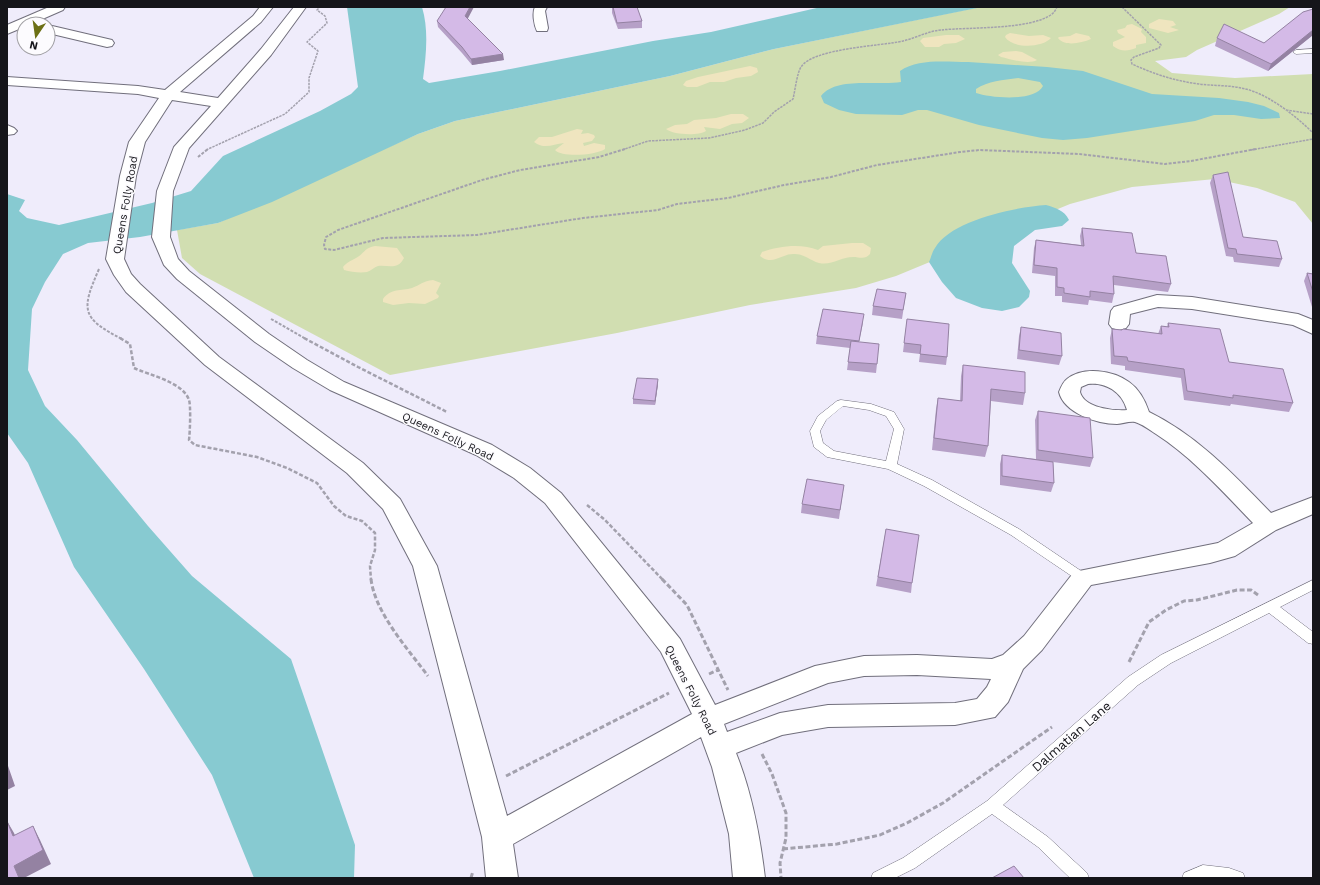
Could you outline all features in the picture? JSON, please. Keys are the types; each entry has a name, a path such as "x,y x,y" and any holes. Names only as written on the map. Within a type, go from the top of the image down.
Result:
{"street":[{"path":"40,16 59,7"},
{"name":"Queens Folly Road","path":"267,7 257,19 170,94 137,142 128,176 115,259 132,288 212,361 355,468 392,506 425,566 498,837 502,878"},
{"name":"Queens Folly Road","path":"300,7 266,52 182,147 165,191 160,237 170,262 262,338 300,364 337,386 484,450 522,473 553,498 671,646 690,682 708,719 727,767 744,834 749,878"},
{"path":"541,7 539,11 542,28"},
{"path":"56,31 107,42"},
{"path":"7,81 138,90 222,103"},
{"path":"1119,324 1121,311 1157,301 1192,303 1298,320 1313,328"},
{"path":"1139,416 1178,438 1216,472 1268,524"},
{"path":"719,747 780,724 828,716 955,714 985,709 998,694 1012,664 1033,643 1083,578 1226,550 1268,524 1313,505"},
{"path":"498,837 708,719 825,673 864,666 917,665 992,669 1012,664"}],"lane":[{"path":"1296,52 1313,51"},
{"path":"891,466 899,429 890,414 871,407 841,403 822,418 815,431 818,445 831,454 891,466 928,483 963,501 1015,532 1083,578"},
{"name":"Dalmatian Lane","path":"879,878 908,863 992,806 1133,681 1166,659 1313,585"},
{"path":"1270,607 1313,639"},
{"path":"992,806 1043,842 1081,878"},
{"path":"1190,878 1203,872 1229,875 1237,878"}],"path":[{"path":"197,158 207,149 285,114 309,92 309,78 318,51 307,42 327,23 325,16 318,10 320,7"},
{"path":"1058,7 1053,14 1038,21 998,26 940,30 902,41 854,47 822,55 806,62 801,67 793,99 757,126 732,134 709,138 648,142 599,157 534,167 482,180 338,230 328,235 323,240 322,245 324,249 334,250 383,238 434,238 477,235 583,218 636,213 677,204 728,198 784,185 831,177 877,165 960,152 993,150 1079,154 1165,164 1192,161 1313,139"},
{"path":"1122,7 1140,22 1161,45 1159,48 1134,57 1131,60 1132,64 1163,78 1176,82 1242,88 1260,95 1284,110 1308,126 1313,133"},
{"path":"1284,110 1299,114 1313,114"},
{"path":"98,262 99,269 85,306 91,320 102,329 124,339 130,344 134,368 144,374 179,388 189,399 189,440 195,445 256,457 287,468 317,483 334,506 346,516 362,521 375,533 375,550 370,566 372,586 381,611 429,677"},
{"path":"265,316 330,354 452,414"},
{"path":"582,501 605,520 687,605 736,708"},
{"path":"1127,664 1149,622 1184,601 1197,600 1237,590 1251,590 1270,607"},
{"path":"484,788 690,682 718,670"},
{"path":"783,849 837,844 880,835 907,823 943,803 1058,723"},
{"path":"751,734 772,774 786,813 786,838 780,863 781,878"},
{"path":"471,878 476,865"}],"green space":[{"path":"980,7 1290,7 1279,14 1197,50 1186,57 1155,61 1172,73 1235,78 1313,74 1313,224 1295,202 1257,188 1215,179 1132,187 1070,204 896,276 856,288 750,305 617,333 390,375 200,274 182,258 177,230 218,223 418,134 455,121 670,76 774,49"}],"sand":[{"path":"1159,19 1173,21 1176,25 1170,27 1179,30 1168,33 1149,28 1149,24"},
{"path":"1132,24 1142,29 1141,32 1146,37 1146,43 1136,45 1136,48 1127,50 1122,50 1113,46 1113,42 1125,37 1118,33 1117,30"},
{"path":"1010,33 1029,36 1043,35 1051,38 1041,44 1028,46 1014,44 1009,41 1005,37"},
{"path":"1076,33 1089,36 1091,39 1078,43 1065,43 1058,38 1070,36"},
{"path":"959,35 965,39 956,43 944,44 939,47 925,47 920,41 923,38"},
{"path":"1003,52 1022,52 1037,60 1024,62 998,55"},
{"path":"750,66 757,68 758,72 751,76 736,78 724,82 710,82 697,87 687,87 683,85 686,81 698,77"},
{"path":"731,114 743,114 749,118 742,123 732,124 720,129 704,127 706,131 698,134 680,134 666,129 675,125 687,124 694,120 716,118"},
{"path":"577,129 583,130 581,134 588,133 594,135 595,137 592,141 583,143 584,146 594,143 605,145 605,149 595,153 572,155 555,150 564,143 542,146 534,142 539,137 552,137"},
{"path":"863,243 871,248 870,254 864,258 849,257 823,264 797,254 789,254 773,260 765,259 760,256 762,252 790,246 818,250 823,246"},
{"path":"375,246 397,248 404,258 402,262 396,266 378,266 367,272 344,270 343,267 346,264 367,249"},
{"path":"433,280 441,283 436,293 439,296 438,298 425,304 409,303 393,305 383,302 386,295 393,291 412,288 424,282"}],"water":[{"path":"347,7 422,7 426,25 426,52 423,79 429,83 500,71 653,41 711,32 821,7 982,7 774,49 670,76 455,121 418,134 272,202 218,223 140,237 88,243 63,254 45,282 32,309 28,370 45,406 77,440 148,526 192,576 291,659 355,845 354,878 254,878 212,775 144,669 74,567 28,463 7,433 7,194 25,200 19,211 27,218 59,225 152,203 191,191 223,156 320,111 351,94 358,87"},
{"path":"924,62 968,62 1083,71 1152,94 1219,98 1248,102 1264,106 1279,113 1280,118 1261,119 1234,115 1214,115 1195,121 1087,138 1063,140 1042,138 979,125 927,110 918,110 902,115 856,114 839,110 824,103 821,96 828,90 847,84 901,82 900,71 915,64","holes":["1018,78 1040,82 1043,86 1038,91 1031,95 1022,97 1002,97 976,93 976,89 981,86 1001,80"]},
{"path":"1046,205 1056,208 1069,220 1062,226 1035,230 1014,246 1012,263 1030,291 1029,297 1019,307 1002,311 982,308 956,298 942,282 929,262 934,250 943,238 969,223 1002,212"}],"building":[{"path":"446,7 470,7 465,16 503,54 471,59 462,47 437,21"},
{"path":"613,7 637,7 642,21 617,23"},
{"path":"1313,9 1313,30 1271,64 1217,38 1224,24 1264,43 1303,12"},
{"path":"1228,172 1243,237 1277,241 1282,259 1237,254 1236,249 1228,248 1213,175"},
{"path":"1082,228 1132,233 1136,253 1166,256 1171,284 1113,276 1114,294 1090,291 1090,297 1064,293 1064,288 1057,287 1057,268 1034,265 1036,240 1084,246"},
{"path":"1307,273 1313,274 1313,292"},
{"path":"877,289 906,293 903,310 873,306"},
{"path":"823,309 864,314 859,341 817,336"},
{"path":"907,319 949,324 947,357 920,354 921,345 904,343"},
{"path":"1168,323 1220,329 1229,362 1283,369 1293,403 1233,395 1233,398 1187,391 1184,369 1128,361 1127,357 1114,356 1112,329 1162,334 1161,326 1169,327"},
{"path":"1021,327 1061,333 1062,356 1019,350"},
{"path":"851,341 879,344 877,364 848,362"},
{"path":"963,365 1025,372 1025,393 991,389 988,446 934,438 938,398 962,401"},
{"path":"637,378 658,379 655,401 633,399"},
{"path":"1038,411 1090,418 1093,458 1038,450"},
{"path":"1002,455 1053,462 1054,483 1002,476"},
{"path":"807,479 844,485 840,510 802,504"},
{"path":"886,529 919,535 912,583 878,577"},
{"path":"7,821 13,836 33,826 43,850 14,866 19,878 7,878"},
{"path":"1014,866 1024,878 992,878"}]}
